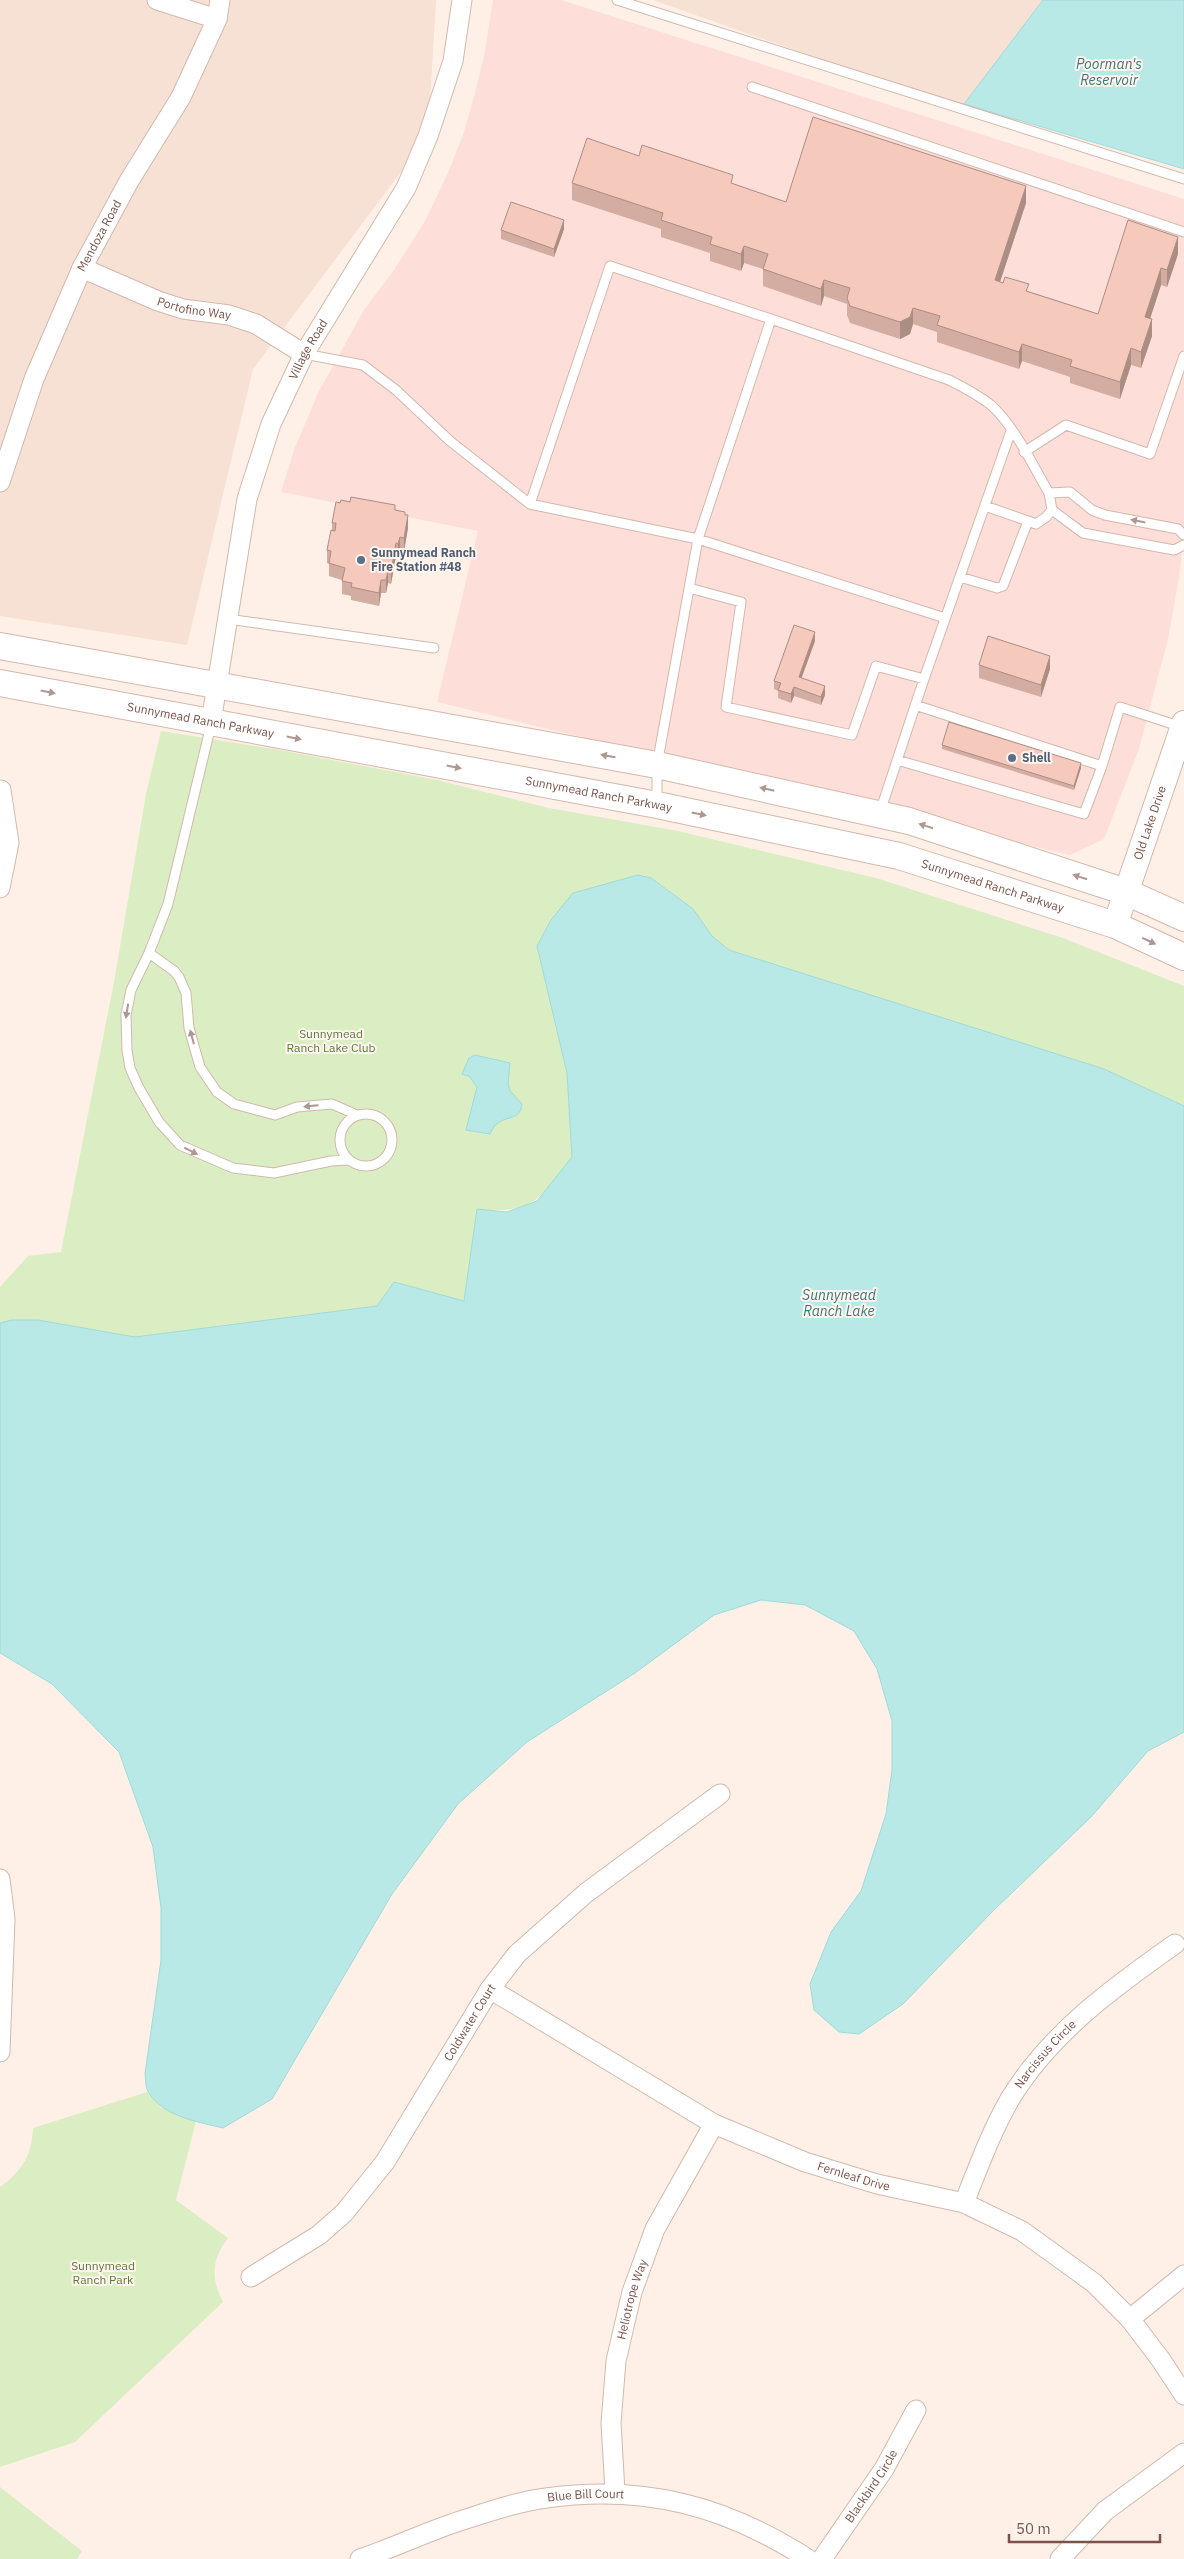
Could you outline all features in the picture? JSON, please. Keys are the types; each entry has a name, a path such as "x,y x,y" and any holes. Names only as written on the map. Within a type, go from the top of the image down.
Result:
{"main road":[{"path":"0,646 657,765 879,814 909,821 1126,892 1184,918"},
{"name":"Sunnymead Ranch Parkway","path":"0,683 657,805 899,856 1115,925 1184,957"}],"street":[{"path":"157,0 217,19"},
{"name":"Mendoza Road","path":"0,482 34,379 82,268 129,181 181,98 217,19 220,0"},
{"name":"Village Road","path":"211,722 247,499 271,424 304,354 406,188 428,136 453,61 462,0"},
{"name":"Portofino Way","path":"82,268 158,301 182,309 229,315 256,324 304,354"},
{"name":"Old Lake Drive","path":"1115,925 1183,725"},
{"path":"0,888 9,842 1,790"},
{"name":"Coldwater Court","path":"251,2277 319,2235 344,2213 385,2162 490,1989 517,1954 586,1893 720,1794"},
{"path":"0,1879 5,1919 0,2052"},
{"name":"Narcissus Circle","path":"964,2203 994,2130 1010,2099 1031,2069 1071,2025 1115,1986 1175,1944"},
{"name":"Fernleaf Drive","path":"490,1989 714,2124 814,2165 877,2184 964,2203 1022,2230 1094,2282 1130,2319 1161,2360 1184,2395"},
{"name":"Heliotrope Way","path":"615,2492 611,2423 616,2361 632,2292 655,2229 714,2124"},
{"path":"1130,2319 1184,2275"},
{"name":"Blackbird Circle","path":"822,2559 884,2469 916,2410"},
{"path":"1069,2556 1105,2511 1184,2453"},
{"name":"Blue Bill Court","path":"360,2559 464,2520 545,2498 615,2492 663,2498 719,2514 775,2538 808,2559"}],"lane":[{"path":"617,0 1184,180"},
{"path":"752,87 1184,232"},
{"path":"530,504 610,266 949,380 992,406 1011,431 1049,493 1052,510 1083,533 1174,550 1184,545"},
{"path":"657,805 657,765 698,539 771,319"},
{"path":"304,354 363,365 396,390 450,441 530,504 698,539 945,618"},
{"path":"1024,452 1066,425 1150,454 1184,356"},
{"path":"879,814 1011,431"},
{"path":"1049,493 1070,492 1092,510 1105,515 1178,529 1184,535"},
{"path":"985,506 1036,524 1052,510"},
{"path":"960,577 998,588 1004,586 1028,521"},
{"path":"689,588 741,602 726,707 852,735 876,666 924,679"},
{"path":"228,619 434,648"},
{"path":"915,705 1102,766"},
{"path":"897,760 1084,814 1102,766 1120,707 1183,725"},
{"path":"211,722 168,904 149,953 131,990 126,1016 130,1068 158,1122 180,1145 233,1168 274,1173 331,1161 349,1160"},
{"path":"149,953 174,971 179,977 186,993 189,1028 200,1067 217,1092 234,1104 275,1115 297,1107 332,1104 357,1115"},
{"path":"366,1113 383,1120 389,1127 392,1144 383,1160 375,1164 357,1165 349,1160 343,1154 339,1139 344,1124 357,1115 366,1113"}],"shaded area":[{"path":"0,0 436,0 428,136 253,369 187,645 0,616"},
{"path":"493,0 561,0 1184,199 1184,531 1179,578 1168,639 1139,749 1104,839 1070,855 437,702 478,531 281,492 294,450 318,393 364,310 394,270 425,221 447,175 463,135 474,97 484,56"},
{"path":"653,0 1043,0 961,109"}],"green space":[{"name":"Sunnymead Ranch Lake Club","path":"161,731 280,750 437,780 549,808 678,831 876,878 1063,938 1184,986 1184,1106 1104,1069 729,950 712,936 693,909 651,878 537,946 567,1073 572,1157 543,1194 534,1201 512,1209 477,1209 465,1301 394,1282 377,1306 135,1337 38,1320 12,1320 0,1323 0,1287 28,1256 61,1252 114,982 146,794"},
{"name":"Sunnymead Ranch Park","path":"147,2092 161,2107 196,2121 176,2200 228,2238 218,2254 215,2270 216,2285 223,2302 75,2442 0,2467 0,2187 14,2175 24,2162 31,2146 33,2128"},
{"path":"0,2487 82,2551 77,2559 0,2559"}],"water":[{"name":"Poorman's Reservoir","path":"1043,0 1184,0 1184,169 964,104"},
{"name":"Sunnymead Ranch Lake","path":"638,875 651,878 693,909 712,936 729,950 1104,1069 1184,1106 1184,1732 1148,1751 1091,1817 993,1911 903,2004 859,2034 839,2032 814,2010 810,1984 831,1932 861,1891 886,1814 892,1770 892,1721 877,1669 854,1631 805,1605 761,1600 714,1615 635,1673 527,1742 458,1804 392,1894 272,2099 223,2128 182,2117 172,2113 155,2101 146,2086 145,2074 161,1960 161,1908 153,1847 119,1752 52,1684 0,1653 0,1323 12,1320 38,1320 135,1337 377,1306 394,1282 464,1301 477,1209 507,1212 537,1201 572,1157 567,1073 537,946 551,920 573,893"},
{"path":"475,1055 510,1063 508,1083 510,1091 522,1104 517,1114 499,1123 490,1134 466,1130 477,1087 469,1076 462,1074 469,1058"}],"building":[{"path":"813,117 1026,186 995,280 1003,283 1005,277 1029,284 1026,291 1098,314 1128,220 1178,237 1167,270 1161,268 1145,317 1152,319 1141,352 1131,348 1120,382 1070,366 1072,360 1022,344 1019,352 937,325 940,316 913,308 910,317 900,322 850,306 847,298 850,288 824,280 821,289 763,269 768,254 744,246 741,254 710,244 712,237 661,220 663,213 572,183 587,138 639,156 642,145 733,175 731,183 786,202"},
{"path":"511,202 564,220 554,249 501,230"},
{"name":"Sunnymead Ranch Fire Station #48","path":"351,497 395,505 395,510 405,512 405,515 408,515 404,538 400,537 398,544 396,543 391,571 388,570 386,580 381,580 379,593 351,587 352,583 342,581 345,568 329,563 331,551 327,550 331,530 335,531 336,523 332,523 336,502 340,503 341,500 350,502"},
{"path":"794,625 815,632 799,677 825,686 821,697 794,687 791,694 778,690 781,683 774,681"},
{"path":"988,636 1050,656 1041,685 979,665"},
{"name":"Shell","path":"949,722 1081,763 1074,786 942,745"}],"place":[{"name":"Sunnymead Ranch Fire Station #48","path":"361,560"},
{"name":"Shell","path":"1012,758"}]}
